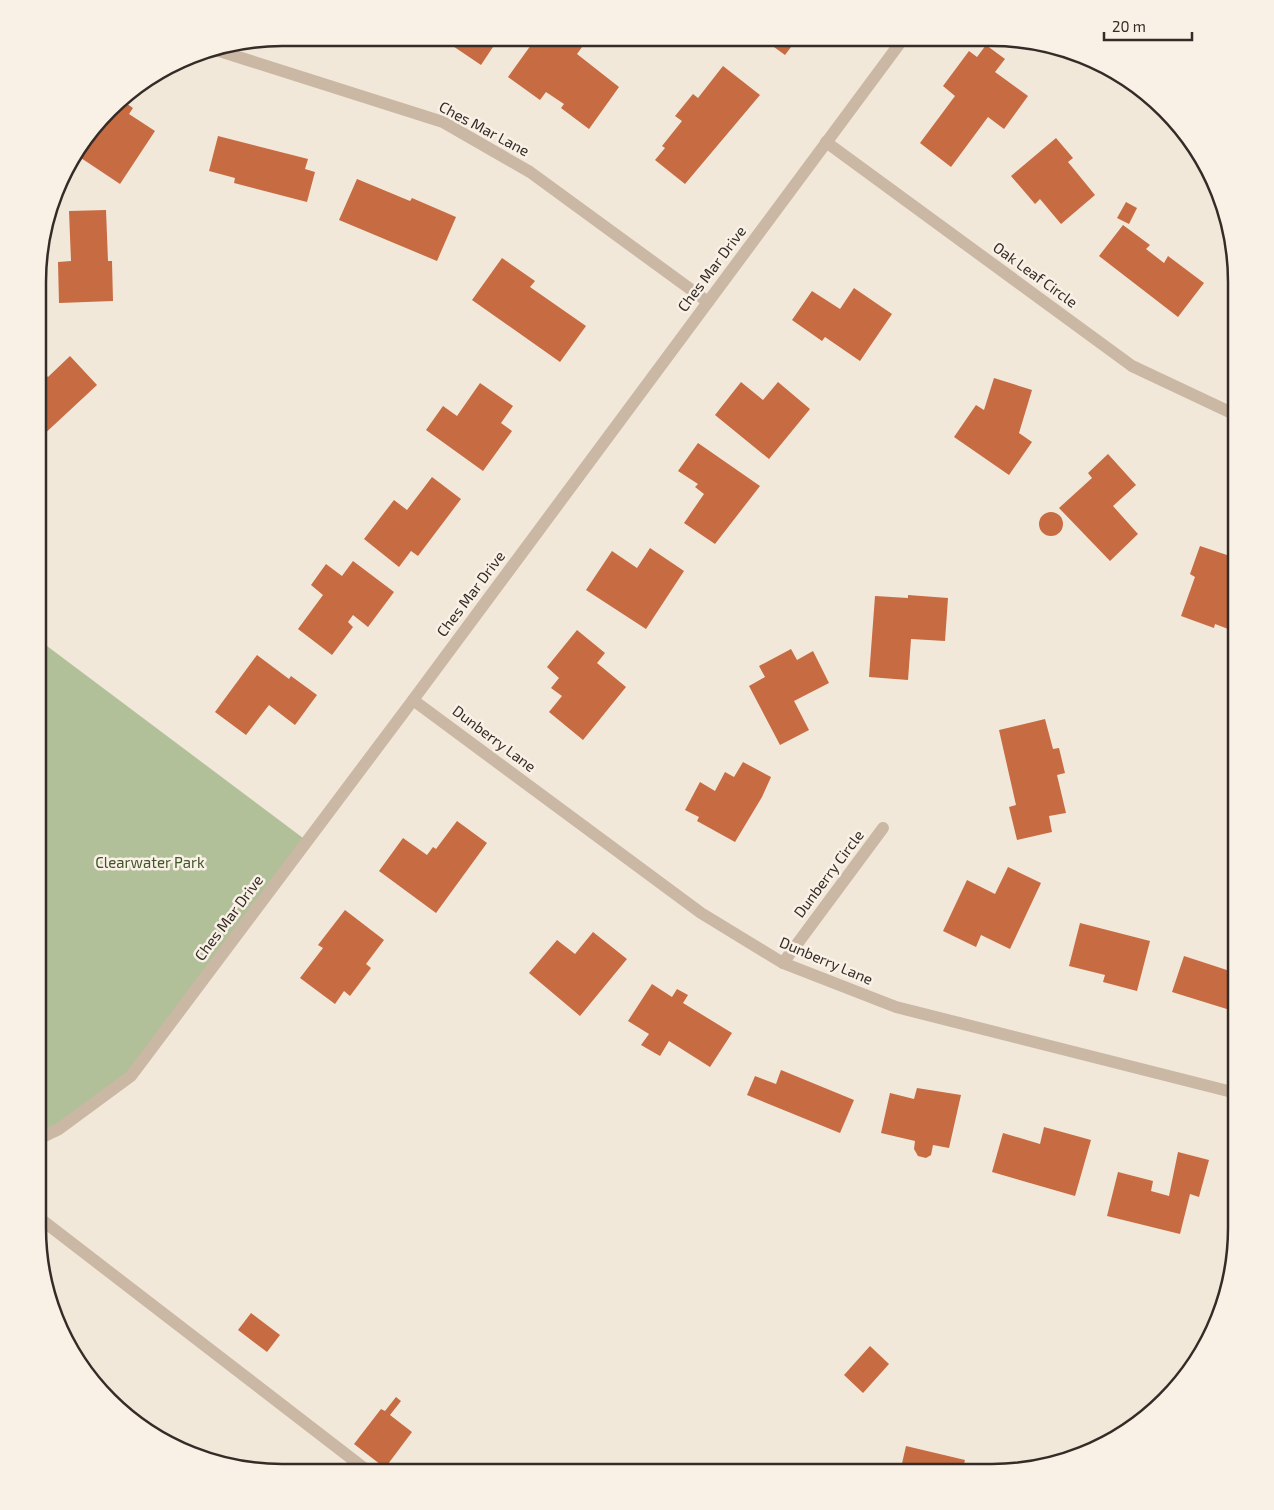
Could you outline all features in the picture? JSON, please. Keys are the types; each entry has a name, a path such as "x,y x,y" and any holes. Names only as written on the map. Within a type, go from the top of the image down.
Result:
{"street":[{"name":"Ches Mar Drive","path":"46,1135 59,1129 130,1076 413,700 898,46"},
{"name":"Ches Mar Lane","path":"226,53 443,122 530,172 708,302"},
{"name":"Oak Leaf Circle","path":"826,142 1132,366 1228,411"},
{"name":"Dunberry Lane","path":"413,700 701,913 782,963 896,1007 1228,1091"},
{"name":"Dunberry Circle","path":"782,963 883,828"},
{"path":"46,1223 359,1464"}],"green space":[{"name":"Clearwater Park","path":"46,645 307,841 131,1076 46,1134"}],"building":[{"path":"453,46 494,46 481,65"},
{"path":"530,46 583,46 577,54 619,87 589,129 561,108 564,104 546,92 540,100 508,77"},
{"path":"773,46 792,46 785,55"},
{"path":"985,46 987,46 1005,59 995,72 1028,96 1004,129 988,117 951,167 920,143 955,96 943,86 969,51 977,57"},
{"path":"723,66 760,95 685,184 655,160 665,148 662,146 682,121 675,116 693,94 698,98"},
{"path":"128,104 133,108 129,114 155,131 120,184 81,158 115,115"},
{"path":"218,136 308,159 305,169 315,172 307,202 234,183 235,178 209,171"},
{"path":"1056,138 1073,158 1068,162 1095,195 1061,224 1040,199 1035,204 1011,176"},
{"path":"357,179 410,201 412,198 456,217 437,261 339,220"},
{"path":"1126,202 1137,208 1129,224 1117,218"},
{"path":"106,210 108,261 112,261 113,301 59,303 58,262 71,261 69,211"},
{"path":"1123,225 1150,245 1146,249 1164,263 1168,256 1204,283 1178,317 1099,256"},
{"path":"502,258 535,281 530,287 586,326 560,362 472,300"},
{"path":"854,288 892,314 860,361 825,337 822,341 792,320 812,291 840,309"},
{"path":"70,356 97,385 46,432 46,375 48,377"},
{"path":"994,378 1032,390 1019,433 1032,442 1009,475 954,437 976,405 984,410"},
{"path":"741,382 763,400 778,382 810,409 769,459 715,415"},
{"path":"480,383 513,406 501,423 512,431 483,471 426,430 443,406 457,416"},
{"path":"698,443 760,486 715,544 684,523 704,494 695,487 698,484 678,471"},
{"path":"1108,454 1136,485 1113,506 1138,534 1110,561 1059,508 1092,478 1088,473"},
{"path":"432,477 461,499 418,556 411,551 399,567 364,539 394,500 407,510"},
{"path":"1051,512 1060,515 1063,524 1060,533 1051,536 1042,533 1039,524 1042,515"},
{"path":"1200,546 1228,555 1228,629 1215,624 1214,628 1181,616 1195,577 1190,574"},
{"path":"650,548 684,571 646,629 586,590 612,551 637,568"},
{"path":"353,561 394,592 368,627 353,615 348,622 353,627 332,655 298,629 323,595 311,585 326,564 342,576"},
{"path":"908,595 948,598 945,641 911,639 908,680 869,677 875,596 908,598"},
{"path":"577,630 605,653 597,663 626,687 583,740 549,712 562,696 551,688 559,678 547,667"},
{"path":"791,649 797,660 813,651 829,683 794,701 809,730 780,745 749,686 765,677 759,666"},
{"path":"257,655 289,679 291,676 317,695 295,725 269,705 246,735 215,712"},
{"path":"1045,719 1053,749 1059,748 1065,773 1057,775 1066,813 1049,816 1052,832 1017,840 1009,807 1016,805 999,730"},
{"path":"743,762 771,777 762,797 735,842 697,821 699,817 685,810 700,782 715,791 725,772 734,777"},
{"path":"457,821 487,843 436,913 379,871 403,838 427,855 433,847 436,849"},
{"path":"1008,867 1041,883 1010,949 981,935 976,947 943,931 967,880 995,894"},
{"path":"345,910 384,940 366,964 371,968 350,996 344,991 335,1004 300,978 323,948 318,945"},
{"path":"1080,923 1150,941 1137,991 1103,982 1105,975 1069,966"},
{"path":"593,932 627,959 580,1016 529,973 557,940 575,954"},
{"path":"1184,956 1228,970 1228,1009 1172,992"},
{"path":"652,984 672,997 677,989 688,995 683,1003 732,1033 710,1067 669,1041 660,1056 641,1045 649,1034 628,1021"},
{"path":"781,1070 854,1100 840,1133 747,1095 755,1076 776,1084"},
{"path":"917,1088 961,1095 949,1148 933,1145 931,1155 926,1158 918,1156 914,1149 915,1141 881,1133 890,1093 914,1099"},
{"path":"1044,1127 1091,1140 1075,1196 992,1172 1003,1133 1040,1144"},
{"path":"1178,1152 1209,1160 1199,1197 1190,1194 1180,1234 1107,1216 1118,1172 1153,1181 1151,1191 1169,1196"},
{"path":"251,1313 280,1335 267,1352 238,1330"},
{"path":"870,1346 889,1364 863,1393 844,1375"},
{"path":"396,1397 401,1401 390,1415 412,1432 388,1464 380,1464 354,1444 381,1409 385,1411"},
{"path":"906,1446 965,1460 964,1464 902,1464"}]}
